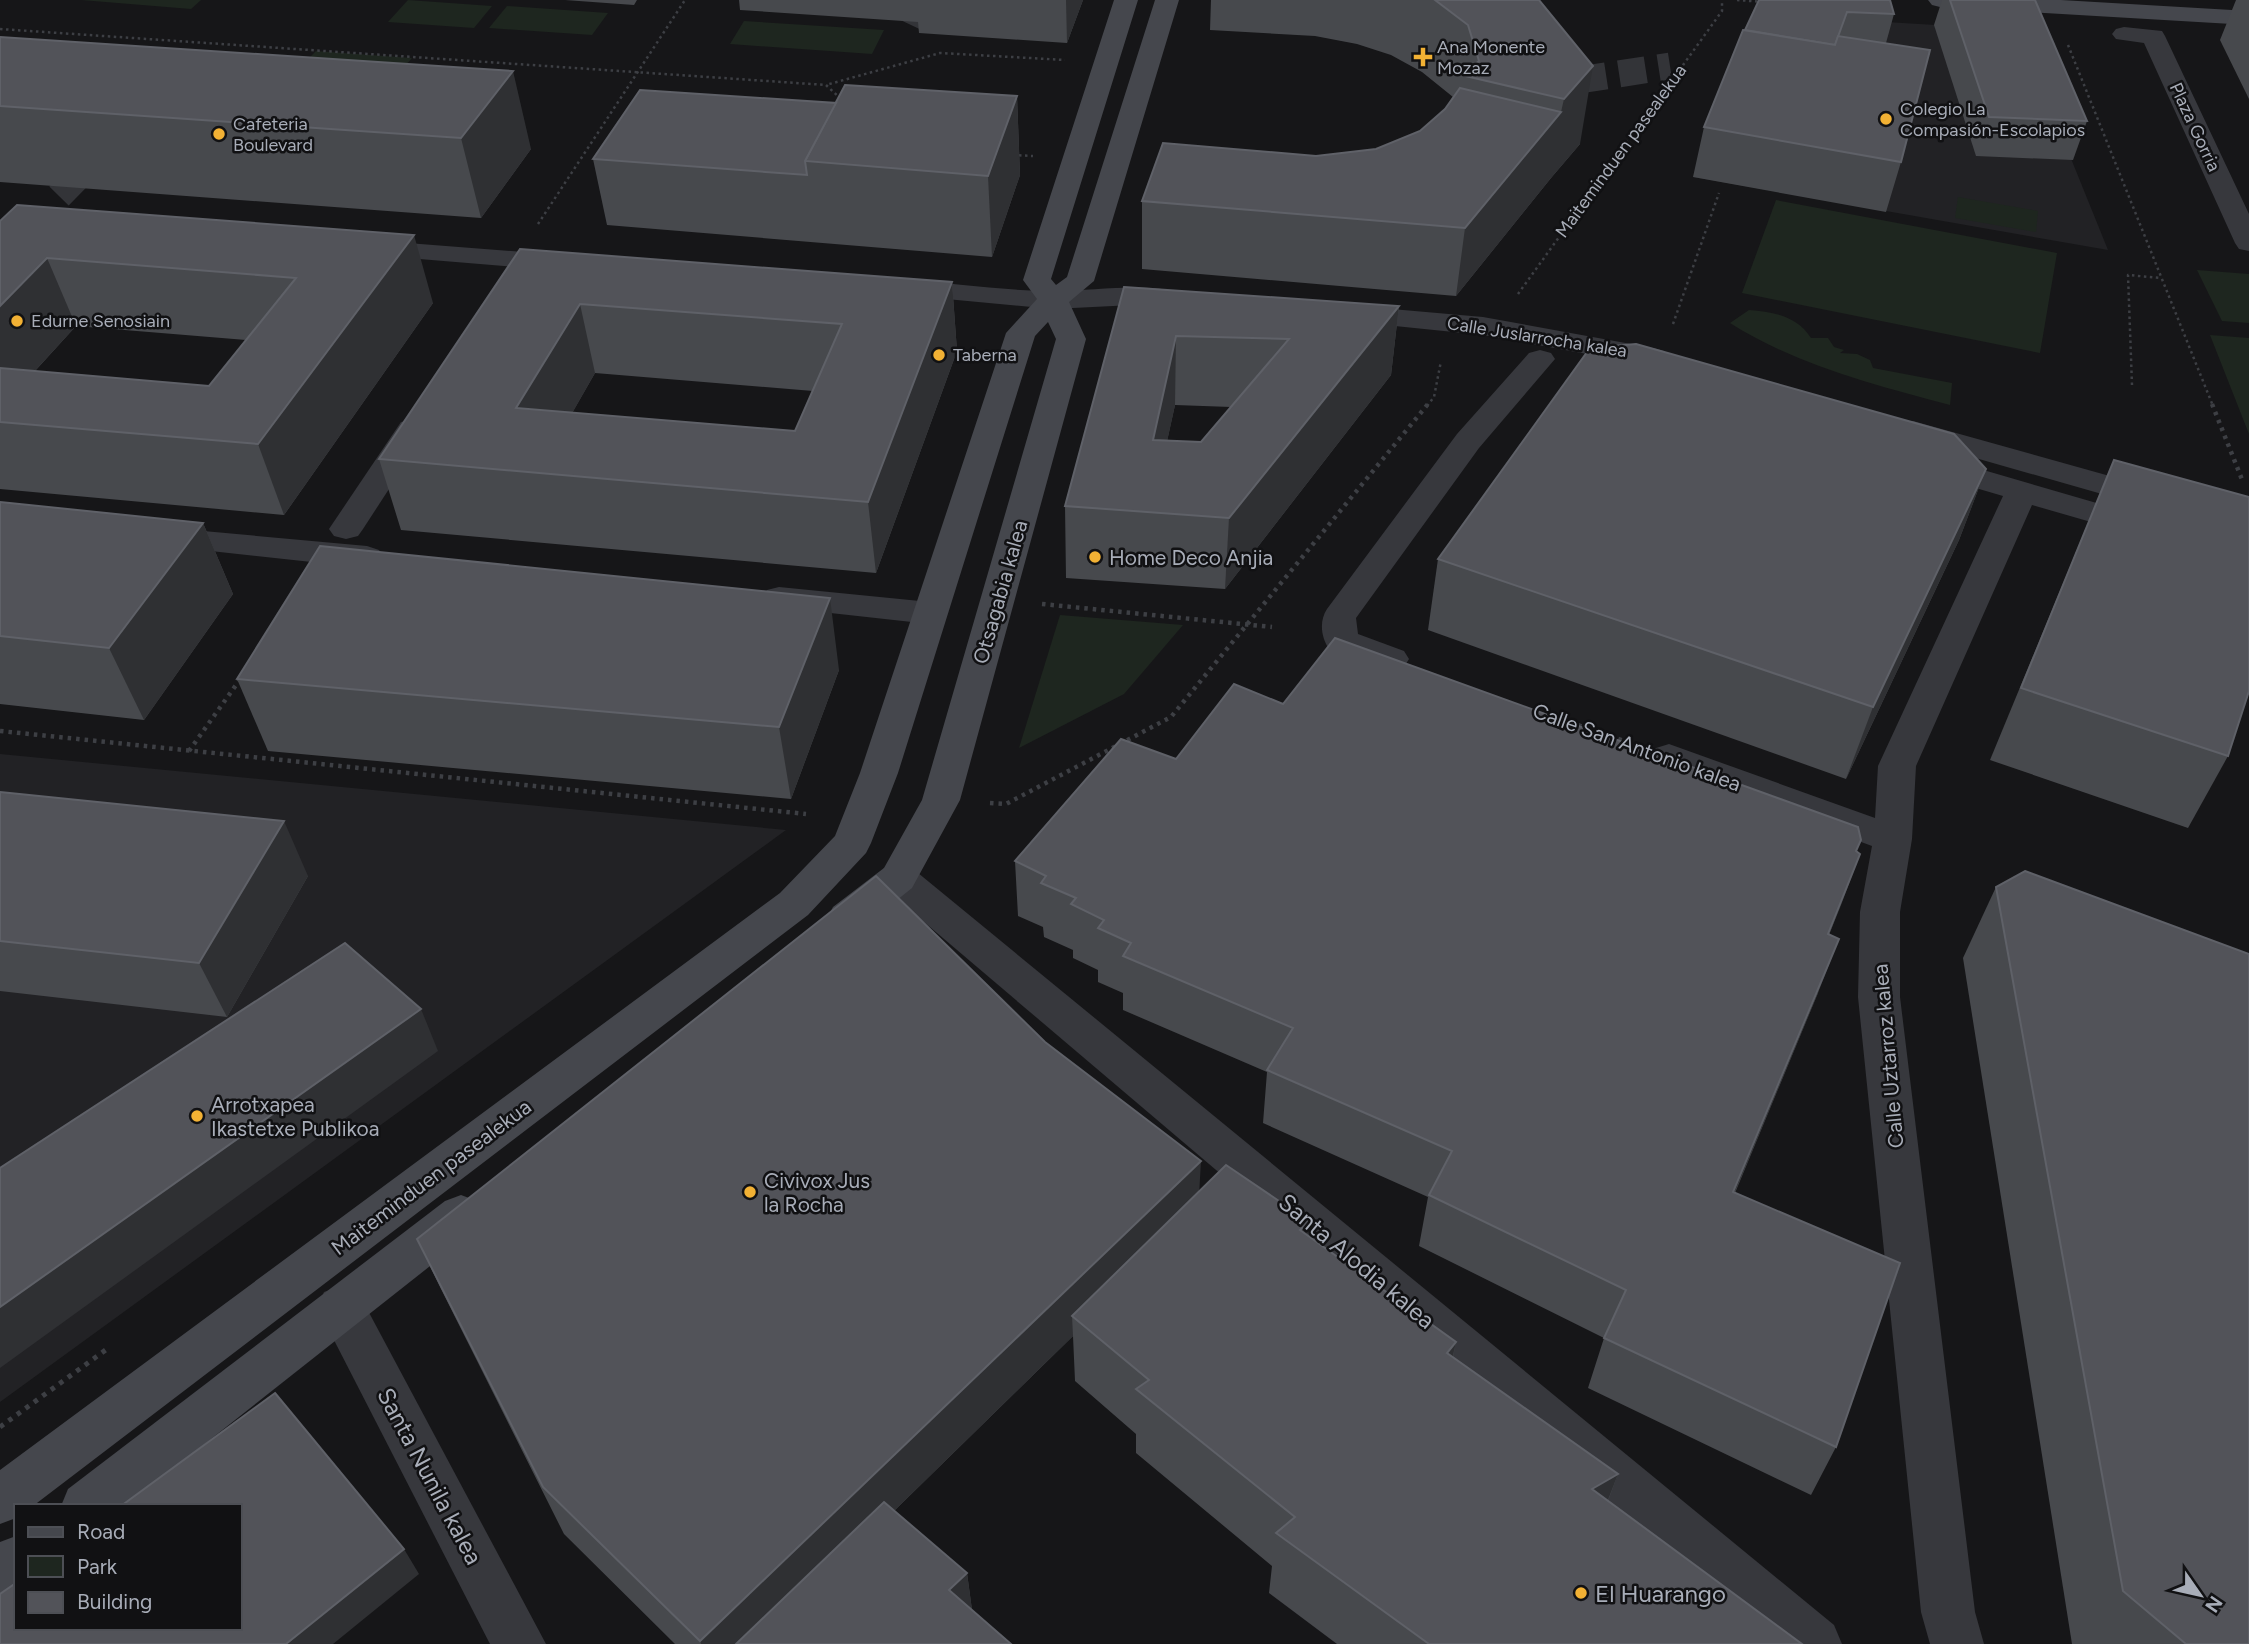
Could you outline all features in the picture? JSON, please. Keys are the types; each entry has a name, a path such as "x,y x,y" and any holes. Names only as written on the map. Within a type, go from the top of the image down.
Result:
{"street":[{"name":"Otsagabia kalea","path":"898,878 941,800 1071,339 1053,300 1037,280 1126,0"},
{"path":"750,595 930,613 1021,333 1053,300 1080,281 1167,0"},
{"path":"1940,0 2249,18"},
{"name":"Plaza Gorria","path":"2124,34 2152,36 2249,243"},
{"path":"347,247 585,264"},
{"path":"878,286 1053,300 1133,296 1199,301"},
{"path":"1053,300 1121,320 1178,325"},
{"name":"Calle Juslarrocha kalea","path":"1322,312 1483,326 1643,354 1673,375 1339,339"},
{"path":"1420,669 1341,641 1339,617 1468,441 1540,359"},
{"path":"346,529 429,404"},
{"path":"2169,534 2021,492 1892,439 2249,526"},
{"name":"Calle Uztarroz kalea","path":"1957,1644 1948,1612 1879,997 1880,912 1892,839 1897,766 2021,492"},
{"path":"123,534 397,560"},
{"name":"Maiteminduen pasealekua","path":"0,1500 794,904 852,842 879,773 930,613"},
{"name":"Calle San Antonio kalea","path":"1669,757 1892,839"},
{"path":"810,946 898,878"},
{"name":"Santa Alodia kalea","path":"898,878 1815,1644"},
{"path":"89,1504 493,1191"},
{"name":"Santa Nunila kalea","path":"341,1307 519,1644"}],"path":[{"path":"534,230 685,0"},
{"name":"Maiteminduen pasealekua","path":"1514,300 1723,11 1722,0"},
{"path":"0,29 826,85 940,53 1067,60"},
{"path":"2067,43 2244,483"},
{"path":"826,85 846,103"},
{"path":"1005,155 1042,157"},
{"path":"1671,331 1719,193"},
{"path":"2132,385 2128,275 2161,278"},
{"path":"979,802 1006,804 1171,717 1434,397 1442,358"},
{"path":"1034,604 1272,627"},
{"path":"189,751 243,675"},
{"name":"Calle San Antonio kalea","path":"1538,711 1669,757"},
{"path":"0,731 806,814"}],"shaded area":[{"name":"Colegio La Compasión-Escolapios","path":"1786,16 2019,30 2108,250 1693,177 1732,78"},
{"name":"Arrotxapea Ikastetxe Publikoa","path":"0,754 786,830 0,1402"}],"green space":[{"path":"81,0 201,0 191,9"},
{"path":"408,0 492,6 474,28 388,22"},
{"path":"507,6 608,13 592,35 489,28"},
{"path":"744,21 884,30 872,54 730,44"},
{"path":"316,51 412,58 388,86 289,79"},
{"path":"1958,197 2038,211 2036,232 1955,218"},
{"path":"1776,200 2057,253 2040,353 1742,293"},
{"path":"2197,270 2249,274 2249,323 2222,321"},
{"path":"1749,310 1784,316 1799,325 1811,338 1828,338 1834,347 1844,350 1840,353 1857,354 1870,360 1873,368 1952,383 1950,405 1809,362 1755,338 1730,323"},
{"path":"2210,335 2249,338 2249,434"},
{"path":"1060,615 1183,625 1124,694 1019,748"}],"building":[{"path":"1435,0 1539,0 1593,66 1564,99 1461,75 1479,61 1468,25"},
{"path":"1759,0 1890,0 1894,14 1847,12 1835,45 1745,30"},
{"path":"1950,0 2035,0 2087,121 1989,117"},
{"path":"1743,30 1835,45 1838,36 1930,50 1901,162 1704,127"},
{"path":"0,37 513,71 461,138 0,106"},
{"path":"845,85 1017,96 988,176 805,161"},
{"path":"1460,88 1561,112 1465,228 1142,201 1163,143 1316,156 1376,149 1420,131 1445,109"},
{"path":"640,90 836,103 805,161 807,175 593,159"},
{"path":"17,205 414,235 258,444 0,422 0,368 209,386 296,278 47,258 0,306 0,221"},
{"path":"520,249 952,282 868,502 379,459","holes":["580,304 842,324 795,431 516,408"]},
{"path":"1124,287 1399,306 1229,518 1065,506","holes":["1176,336 1289,339 1201,442 1153,440"]},
{"path":"1636,344 1954,434 1986,469 1873,707 1438,559 1590,348"},
{"path":"2114,460 2249,497 2249,691 2228,756 2021,688"},
{"path":"0,502 203,523 109,648 0,636"},
{"path":"320,546 830,598 779,727 237,679"},
{"path":"1335,638 1858,827 1861,840 1856,851 1860,854 1828,934 1839,939 1733,1192 1900,1263 1836,1447 1604,1338 1626,1290 1429,1195 1452,1151 1267,1070 1293,1028 1123,956 1131,943 1098,928 1104,920 1071,904 1076,898 1041,883 1046,876 1015,861 1121,739 1176,759 1234,684 1283,704"},
{"path":"0,792 284,821 199,963 0,941"},
{"path":"2025,871 2249,954 2249,1644 2186,1644 2123,1591 1996,887"},
{"path":"876,876 1045,1042 1201,1161 700,1641 543,1487 417,1239"},
{"path":"345,943 421,1009 0,1307 0,1168"},
{"path":"1226,1165 1310,1222 1300,1230 1456,1342 1447,1353 1618,1474 1592,1489 1802,1644 1429,1644 1276,1533 1295,1517 1136,1389 1149,1380 1072,1316"},
{"path":"275,1393 404,1549 286,1644 0,1644 0,1594 14,1584 14,1630 242,1630 242,1504 124,1504"},
{"path":"884,1502 967,1573 949,1590 1011,1644 736,1644"}],"tunnel":[{"path":"911,25 923,0"},
{"path":"1540,86 1670,66"},
{"path":"59,196 104,150"}],"place":[{"name":"Ana Monente Mozaz","path":"1423,57"},
{"name":"Colegio La Compasión-Escolapios","path":"1886,119"},
{"name":"Cafeteria Boulevard","path":"219,134"},
{"name":"Edurne Senosiain","path":"17,321"},
{"name":"Taberna","path":"939,355"},
{"name":"Home Deco Anjia","path":"1095,557"},
{"name":"Arrotxapea Ikastetxe Publikoa","path":"197,1116"},
{"name":"Civivox Jus la Rocha","path":"750,1192"},
{"name":"El Huarango","path":"1581,1593"}]}
